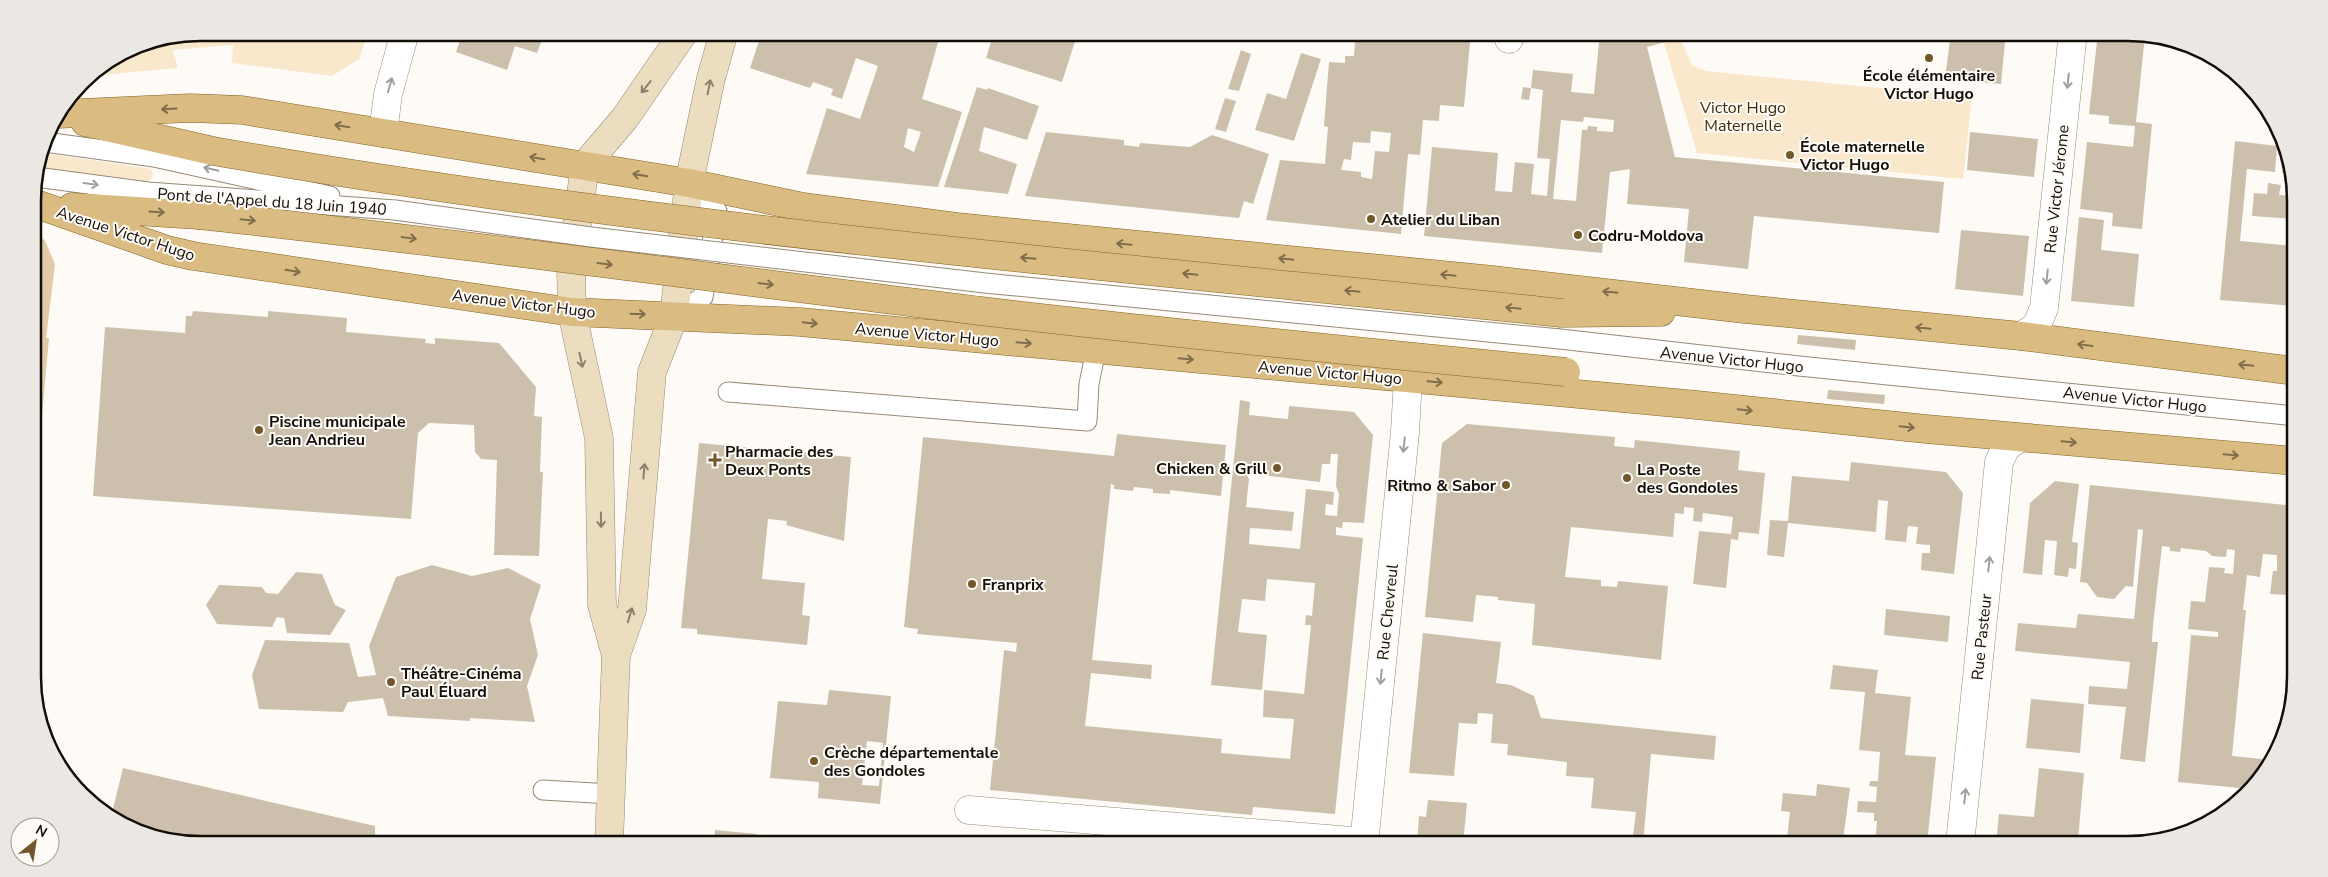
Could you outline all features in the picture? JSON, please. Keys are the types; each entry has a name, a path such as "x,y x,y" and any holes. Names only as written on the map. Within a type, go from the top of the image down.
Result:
{"main road":[{"path":"616,655 602,605 599,438 572,312 571,269 585,165 625,118 678,41"},
{"path":"609,836 616,655 632,610 652,372 674,316 688,183 711,78 721,41"},
{"name":"Avenue Victor Hugo","path":"67,115 190,108 242,110 585,165 688,183 803,207 957,227 1494,280 1745,310 2021,336 2287,370"},
{"name":"Avenue Victor Hugo","path":"66,117 213,150 399,182 595,209 988,255 1561,326 1745,310"},
{"name":"Avenue Victor Hugo","path":"42,205 199,215 391,235 1180,334 1566,372 1697,405"},
{"name":"Avenue Victor Hugo","path":"42,207 167,250 193,256 572,312 800,322 1697,405 2018,438 2287,460"}],"street":[{"path":"383,133 388,94 403,41"},
{"name":"Rue Victor Jérome","path":"2021,336 2036,327 2044,308 2072,41"},
{"name":"Rue Chevreul","path":"1365,835 1404,442 1408,379"},
{"name":"Rue Pasteur","path":"1961,835 1999,462 2006,447 2018,438"},
{"path":"969,810 1274,835"}],"lane":[{"name":"Pont de l'Appel du 18 Juin 1940","path":"52,143 154,157 395,210"},
{"name":"Pont de l'Appel du 18 Juin 1940","path":"43,177 148,192 395,210"},
{"name":"Avenue Victor Hugo","path":"395,210 591,237 985,283 1561,326 1799,366 1884,373 2287,415"},
{"path":"728,392 1087,421 1089,384 1096,350"},
{"path":"543,790 611,794"}],"green space":[{"path":"200,41 365,41 359,59 332,76 232,63 233,45 173,50 178,68 102,75 139,53 169,44"},
{"name":"Victor Hugo Maternelle","path":"1681,41 1692,65 1706,71 1972,97 1963,179 1697,153 1664,43"},
{"path":"49,154 151,169 153,175 149,182 44,168"}],"shaded area":[{"path":"42,233 55,264 46,338 49,338 42,421"}],"pier":[{"path":"47,157 42,199 44,169"},
{"path":"42,228 48,241 42,239"}],"building":[{"path":"460,41 542,41 537,53 515,46 507,70 456,52"},
{"path":"759,41 938,41 922,99 962,112 938,187 806,174 827,108 860,119 878,66 856,58 842,99 831,95 833,89 813,82 810,88 750,68","holes":["908,128 921,132 914,152 904,147"]},
{"path":"991,41 1075,41 1062,82 986,58"},
{"path":"1355,41 1470,41 1464,107 1440,105 1439,121 1423,120 1420,155 1408,154 1401,234 1266,220 1280,160 1325,164 1328,127 1324,126 1329,62 1345,63 1345,56 1354,56","holes":["1371,131 1391,133 1389,152 1375,151 1372,179 1361,177 1361,172 1341,170 1344,159 1351,160 1353,142 1370,143"]},
{"path":"1599,41 1669,41 1647,47 1675,157 1944,182 1939,233 1754,216 1748,269 1684,262 1689,209 1627,204 1630,169 1610,172 1602,253 1424,236 1432,147 1498,153 1495,191 1512,192 1515,162 1534,164 1531,194 1547,196 1550,159 1537,158 1543,90 1531,88 1533,70 1573,74 1571,92 1594,94","holes":["1584,117 1614,120 1613,132 1597,131 1597,127 1588,126 1587,130 1582,130 1576,201 1553,199 1561,120 1583,122"]},
{"path":"1950,41 2005,41 2001,84 1945,79"},
{"path":"2097,41 2144,43 2136,122 2152,124 2142,229 2112,226 2113,213 2080,209 2087,142 2133,147 2135,126 2109,124 2109,116 2089,114"},
{"path":"1241,50 1251,54 1239,91 1228,89"},
{"path":"1301,53 1321,59 1294,141 1255,130 1267,93 1286,99"},
{"path":"977,87 987,90 988,88 1039,106 1027,140 984,127 979,151 1017,164 1008,194 944,187"},
{"path":"1523,87 1531,88 1529,100 1521,99"},
{"path":"1225,98 1236,101 1226,132 1215,129"},
{"path":"1046,132 1124,140 1124,145 1139,147 1140,143 1190,147 1212,135 1269,154 1253,204 1244,201 1239,218 1025,196"},
{"path":"1970,132 2038,139 2034,177 1967,170"},
{"path":"2235,141 2277,146 2275,172 2247,169 2240,241 2287,245 2287,305 2220,300"},
{"path":"2268,183 2281,185 2279,195 2287,196 2287,218 2252,216 2254,193 2267,194"},
{"path":"2079,217 2104,220 2101,250 2139,254 2134,307 2071,301"},
{"path":"1961,230 2029,236 2023,296 1955,289"},
{"name":"Piscine municipale Jean Andrieu","path":"193,311 268,317 268,311 347,318 346,332 426,339 425,343 435,344 435,338 499,343 536,387 534,416 542,417 540,472 543,472 539,556 494,555 497,460 481,459 475,452 474,425 429,423 418,433 411,519 93,496 105,327 185,333 186,316 192,316"},
{"path":"1798,335 1856,340 1855,350 1797,344"},
{"path":"1828,390 1885,395 1884,404 1827,399"},
{"path":"1240,400 1250,402 1249,415 1288,419 1289,406 1354,412 1373,435 1364,523 1343,522 1342,528 1336,527 1336,535 1363,538 1335,814 1253,807 1252,815 990,790 1004,650 1016,652 1017,643 917,634 918,629 904,627 923,437 1114,456 1117,434 1226,445 1221,496 1170,490 1170,494 1153,493 1153,489 1134,487 1133,491 1114,489 1114,485 1111,484 1092,660 1152,665 1151,679 1091,673 1085,726 1222,739 1221,753 1290,759 1294,719 1263,717 1264,690 1304,694 1311,625 1305,625 1306,615 1312,616 1315,583 1267,579 1265,601 1242,599 1238,632 1267,635 1262,690 1211,685","holes":["1331,454 1338,454 1336,486 1339,494 1337,516 1325,515 1326,504 1333,505 1334,492 1306,489 1300,549 1249,544 1250,528 1292,531 1294,512 1246,507 1249,479 1246,473 1320,482 1322,464 1330,464"]},
{"path":"1467,424 1615,437 1614,446 1634,448 1635,440 1740,451 1738,470 1765,473 1759,534 1739,532 1738,540 1731,539 1726,588 1693,584 1699,531 1731,534 1733,517 1703,513 1702,522 1693,521 1694,508 1684,507 1684,514 1675,513 1673,537 1571,527 1565,577 1601,580 1601,586 1617,587 1618,581 1668,586 1661,660 1532,645 1535,604 1498,600 1498,597 1476,595 1473,622 1425,617 1442,443"},
{"path":"699,443 851,457 844,541 786,525 787,521 768,519 762,579 805,583 802,615 810,616 807,645 697,634 697,629 681,628"},
{"path":"1851,462 1946,472 1963,493 1954,574 1921,570 1922,553 1930,553 1930,545 1916,544 1918,527 1908,526 1906,542 1885,540 1888,501 1878,500 1876,532 1788,523 1784,557 1767,555 1770,520 1788,521 1792,476 1849,481"},
{"path":"2055,481 2079,484 2072,542 2078,543 2076,569 2069,568 2068,577 2054,575 2057,541 2045,540 2042,575 2023,573 2030,503"},
{"path":"2090,485 2287,505 2287,595 2270,594 2273,571 2277,571 2277,555 2263,554 2260,577 2247,575 2243,610 2246,610 2232,756 2263,759 2241,788 2178,782 2191,635 2218,637 2218,632 2188,629 2191,601 2205,602 2209,567 2225,568 2224,573 2233,574 2235,550 2227,549 2226,557 2212,556 2206,551 2181,548 2180,552 2170,551 2170,547 2162,546 2152,642 2158,642 2145,762 2120,759 2126,707 2088,704 2089,686 2127,689 2130,662 2015,651 2018,623 2076,628 2078,614 2134,619 2143,530 2138,529 2133,587 2126,586 2114,599 2097,597 2087,583 2080,582"},
{"name":"Théâtre-Cinéma Paul Éluard","path":"432,565 472,576 508,568 541,585 530,619 538,655 527,686 535,722 470,718 470,721 388,716 383,698 348,702 343,712 259,709 252,675 265,640 349,643 358,677 376,675 369,646 396,577"},
{"path":"296,572 322,574 335,605 346,610 330,635 287,633 284,618 277,617 272,627 217,624 206,605 219,585 262,587 266,593 278,594"},
{"path":"1886,609 1950,616 1948,642 1884,635"},
{"path":"1423,633 1501,642 1496,683 1511,685 1534,696 1541,718 1716,736 1714,760 1651,754 1644,835 1633,835 1636,812 1591,808 1594,778 1566,776 1567,762 1507,755 1508,744 1491,743 1493,714 1478,713 1477,724 1459,723 1454,776 1409,773"},
{"path":"1833,665 1878,670 1875,693 1911,697 1905,755 1936,757 1928,835 1876,835 1877,821 1874,821 1874,813 1857,812 1858,801 1876,802 1877,787 1869,786 1870,781 1878,781 1880,752 1859,750 1865,692 1830,689"},
{"name":"Crèche départementale des Gondoles","path":"829,690 891,696 880,804 818,798 819,782 770,778 778,701 827,705","holes":["867,741 883,743 879,786 862,785"]},
{"path":"2031,699 2084,704 2080,753 2026,748"},
{"path":"123,768 375,826 375,836 200,836 169,833 149,827 113,809"},
{"path":"2039,768 2084,773 2078,835 1997,835 1999,814 2034,817"},
{"path":"1817,784 1850,788 1844,835 1788,835 1790,812 1781,811 1783,793 1816,796"},
{"path":"1428,800 1467,803 1464,835 1418,835 1419,816 1426,817"},
{"path":"715,830 757,834 757,836 715,836"}],"place":[{"name":"École élémentaire Victor Hugo","path":"1929,58"},
{"name":"École maternelle Victor Hugo","path":"1790,155"},
{"name":"Atelier du Liban","path":"1371,219"},
{"name":"Codru-Moldova","path":"1578,235"},
{"name":"Piscine municipale Jean Andrieu","path":"259,430"},
{"name":"Pharmacie des Deux Ponts","path":"715,460"},
{"name":"Chicken & Grill","path":"1277,468"},
{"name":"La Poste des Gondoles","path":"1627,478"},
{"name":"Ritmo & Sabor","path":"1506,485"},
{"name":"Franprix","path":"972,584"},
{"name":"Théâtre-Cinéma Paul Éluard","path":"391,682"},
{"name":"Crèche départementale des Gondoles","path":"814,761"}]}
